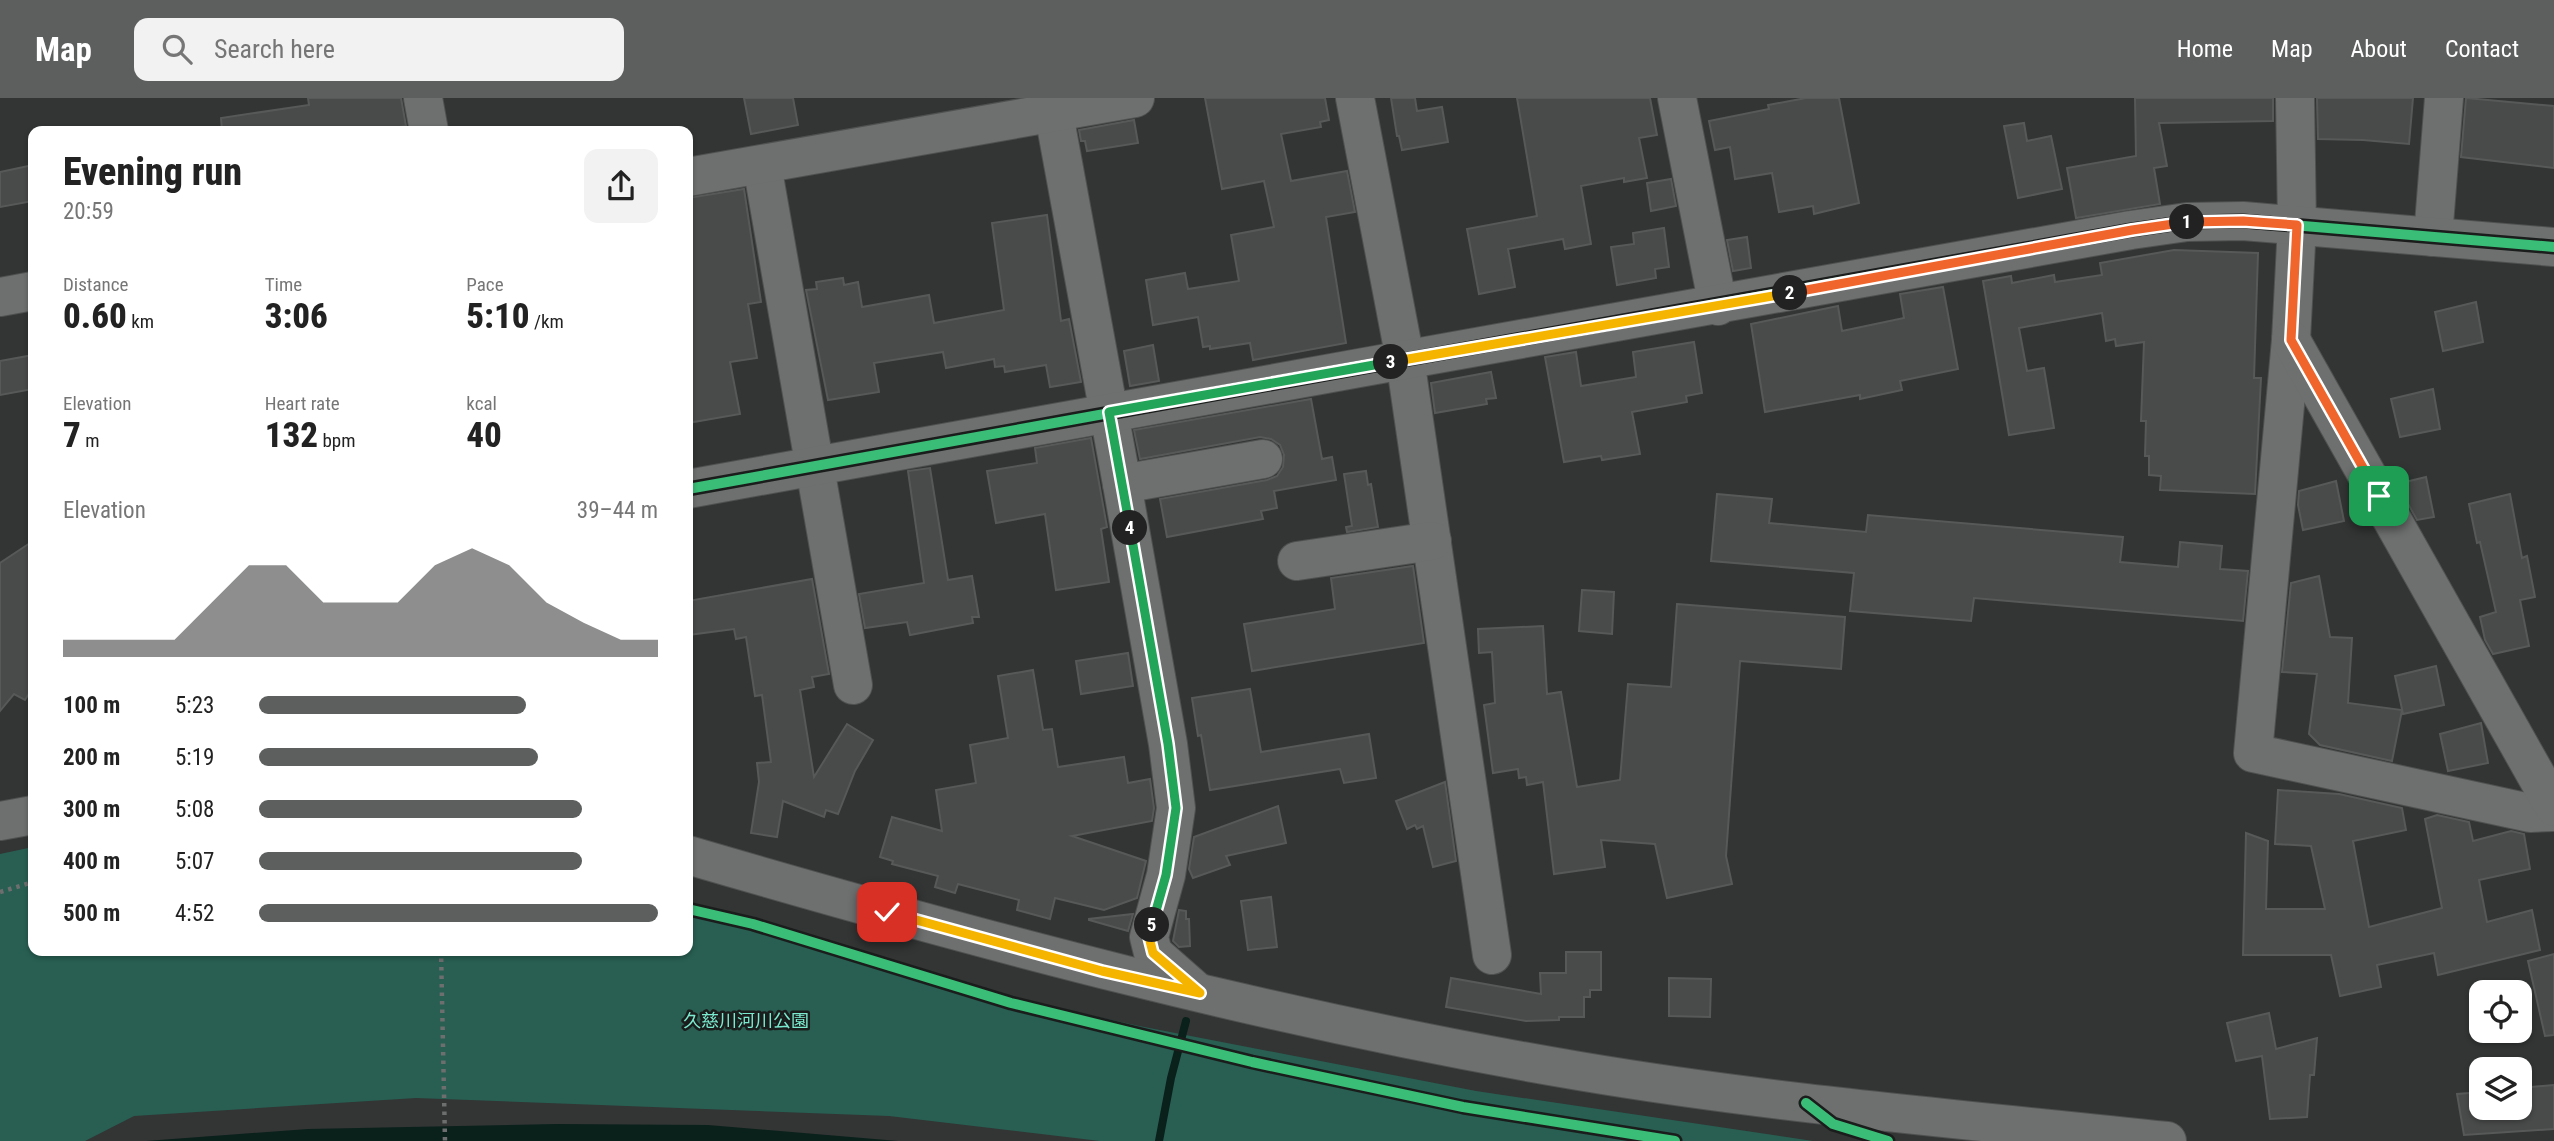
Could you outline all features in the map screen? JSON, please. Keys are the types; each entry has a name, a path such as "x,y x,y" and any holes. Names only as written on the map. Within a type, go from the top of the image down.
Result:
{"street":[{"path":"423,98 428,126"},
{"path":"693,176 762,165 1052,105 1135,98"},
{"path":"1355,98 1405,359 1492,955"},
{"path":"1677,98 1718,306"},
{"path":"2295,98 2297,225 2291,340 2253,752 2530,813 2554,812"},
{"path":"2433,237 2444,98"},
{"path":"1052,105 1168,744 1176,808 1166,875 1149,937 1153,953 1200,993"},
{"path":"762,165 853,685"},
{"path":"693,488 1405,359 2187,222 2243,221 2554,247"},
{"path":"0,297 28,292"},
{"path":"2291,340 2554,807"},
{"path":"1122,484 1263,459"},
{"path":"1297,561 1432,541"},
{"path":"0,821 28,816"},
{"path":"693,856 1088,967 1426,1043 1582,1072 1800,1102 2166,1141"}],"path":[{"path":"0,892 28,884"},
{"path":"693,910 753,924 1012,1003 1166,1041 1463,1107 1675,1141"},
{"path":"441,956 445,1141"}],"green space":[{"name":"久慈川河川公園","path":"28,848 28,956 693,956 693,912 908,975 1139,1026 1476,1091 1813,1141 1100,1141 889,1116 416,1098 134,1116 85,1141 0,1141 0,854"}],"shaded area":[{"path":"557,1124 708,1125 898,1141 146,1141 308,1129"}],"building":[{"path":"308,98 401,98 406,126 222,126 221,118 309,105"},
{"path":"744,98 793,98 798,125 751,134"},
{"path":"1205,98 1325,98 1329,120 1320,122 1321,127 1281,134 1291,181 1347,171 1355,212 1326,217 1346,343 1253,360 1250,343 1210,349 1210,346 1203,347 1198,317 1153,325 1146,280 1185,273 1188,289 1239,281 1231,235 1274,227 1264,181 1222,189"},
{"path":"1391,98 1415,98 1417,111 1442,107 1448,142 1402,150"},
{"path":"1517,98 1650,98 1657,135 1639,138 1647,178 1624,182 1624,178 1581,186 1591,244 1565,249 1563,239 1508,249 1515,287 1479,294 1467,229 1537,216"},
{"path":"1806,98 1839,98 1859,203 1814,214 1813,206 1779,212 1772,173 1735,179 1730,147 1715,150 1709,121 1769,109 1768,105"},
{"path":"2135,98 2273,98 2273,121 2159,123 2167,166 2154,168 2160,204 2076,218 2067,168 2136,156"},
{"path":"2317,98 2413,98 2409,144 2318,139"},
{"path":"2466,98 2554,106 2554,168 2461,157"},
{"path":"1134,120 1138,143 1087,151 1085,141 1081,141 1079,130"},
{"path":"2024,123 2027,141 2051,136 2062,189 2018,198 2004,126"},
{"path":"28,166 28,202 0,207 0,172"},
{"path":"1671,179 1676,206 1651,211 1647,183"},
{"path":"744,189 761,302 748,304 757,358 730,362 740,414 693,422 693,197"},
{"path":"1047,215 1061,321 1069,319 1081,382 1050,387 1046,365 1005,372 1004,366 995,367 994,359 946,368 943,352 874,363 879,392 828,400 806,290 817,289 816,282 843,278 844,285 858,282 862,307 929,295 934,323 1004,310 992,223"},
{"path":"1664,228 1669,267 1655,269 1656,278 1617,285 1611,247 1634,244 1633,233"},
{"path":"1747,237 1751,268 1733,271 1727,240"},
{"path":"2174,250 2258,253 2254,378 2261,378 2255,494 2160,490 2161,476 2149,475 2149,456 2145,456 2146,421 2141,421 2144,342 2116,346 2115,339 2106,341 2102,313 2019,328 2027,371 2044,368 2054,428 2009,435 1983,281 2011,276 2012,283 2054,275 2055,282 2102,275 2100,263"},
{"path":"1943,287 1958,369 1900,381 1902,390 1860,399 1860,395 1765,412 1751,324 1838,306 1842,331 1904,318 1900,294"},
{"path":"2476,302 2483,342 2443,351 2435,312"},
{"path":"1694,342 1702,393 1686,396 1687,402 1632,412 1640,454 1564,462 1545,357 1576,352 1581,386 1636,377 1633,352"},
{"path":"1153,345 1159,381 1130,386 1124,351"},
{"path":"28,356 28,390 0,395 0,361"},
{"path":"1491,372 1496,398 1486,399 1487,404 1435,413 1431,383"},
{"path":"2433,389 2440,429 2400,437 2391,399"},
{"path":"1311,399 1322,459 1332,457 1336,480 1274,491 1277,508 1261,511 1263,519 1167,537 1160,499 1267,480 1277,476 1283,467 1284,455 1280,445 1271,439 1260,437 1140,459 1134,430"},
{"path":"1091,438 1107,527 1101,529 1109,582 1056,590 1045,514 996,523 987,471 1037,463 1035,448"},
{"path":"930,468 948,580 972,576 979,617 972,617 973,623 910,635 907,622 865,628 859,594 924,583 908,471"},
{"path":"1366,471 1368,485 1371,484 1378,527 1347,532 1346,527 1352,526 1344,474"},
{"path":"2426,477 2434,517 2417,520 2397,484"},
{"path":"2336,481 2344,521 2303,530 2298,505 2299,491"},
{"path":"1717,494 1772,499 1769,523 1866,532 1868,515 2123,537 2120,562 2178,567 2180,542 2222,546 2220,569 2248,571 2243,621 1974,598 1971,621 1850,611 1854,573 1711,561"},
{"path":"2510,494 2522,558 2527,556 2535,597 2520,600 2529,646 2493,654 2485,640 2480,617 2496,612 2469,504"},
{"path":"28,544 28,695 25,700 14,694 0,711 0,563"},
{"path":"1413,566 1424,643 1252,671 1244,624 1335,609 1331,578"},
{"path":"2319,576 2330,637 2352,638 2348,703 2402,710 2392,761 2320,745 2309,734 2317,674 2282,672 2291,583"},
{"path":"812,579 829,674 812,677 814,687 800,690 814,777 847,724 873,740 855,771 838,814 826,810 824,817 783,801 777,837 751,833 759,782 757,763 771,762 762,695 755,696 746,637 736,639 734,629 693,634 693,600"},
{"path":"1582,590 1614,592 1612,634 1579,631"},
{"path":"1677,604 1845,617 1841,669 1740,661 1726,856 1732,884 1667,898 1655,844 1601,840 1605,867 1554,874 1543,782 1527,785 1526,777 1519,778 1518,769 1493,773 1484,705 1495,703 1492,652 1479,653 1478,629 1543,626 1547,694 1561,692 1577,787 1620,780 1628,684 1671,687"},
{"path":"1128,653 1133,686 1081,694 1076,661"},
{"path":"2436,666 2444,705 2403,714 2395,676"},
{"path":"1033,670 1043,730 1052,729 1058,767 1124,757 1128,783 1150,779 1154,808 1152,821 1072,836 1146,861 1137,898 1104,910 1055,898 1050,919 1017,910 1019,900 958,884 955,893 935,887 938,876 892,864 893,861 880,857 892,817 942,831 936,790 976,783 970,745 1008,738 998,676"},
{"path":"1250,689 1261,752 1369,734 1376,778 1344,783 1340,769 1210,790 1192,698"},
{"path":"2481,723 2488,763 2448,771 2440,734"},
{"path":"1445,782 1456,861 1433,867 1423,826 1417,829 1415,825 1407,829 1396,801"},
{"path":"2278,790 2339,794 2402,808 2406,830 2353,841 2369,927 2442,908 2425,819 2437,815 2469,822 2473,841 2511,831 2524,834 2530,869 2479,880 2487,922 2532,910 2540,950 2438,975 2434,953 2377,965 2381,987 2340,996 2331,955 2243,955 2246,833 2268,841 2266,909 2325,909 2311,846 2275,844"},
{"path":"1278,806 1286,843 1226,856 1230,865 1193,878 1189,869 1194,837"},
{"path":"1271,897 1277,947 1248,950 1241,901"},
{"path":"1179,910 1186,911 1186,919 1189,919 1190,946 1179,947 1173,941"},
{"path":"1133,914 1128,931 1089,920 1089,919"},
{"path":"1566,952 1601,952 1601,990 1590,990 1590,997 1584,997 1584,1017 1526,1021 1446,1007 1451,978 1541,994 1540,973 1566,973"},
{"path":"2554,954 2554,1035 2545,1036 2528,961"},
{"path":"1669,978 1711,979 1710,1017 1669,1016"},
{"path":"2269,1013 2276,1049 2317,1038 2314,1075 2310,1075 2307,1117 2270,1119 2262,1056 2236,1061 2227,1023"},
{"path":"2554,1085 2554,1129 2464,1135 2457,1094 2469,1093 2469,1120 2532,1120 2532,1087"}],"waterway":[{"path":"1159,1141 1171,1078 1186,1021"}],"cycle path":[{"path":"693,488 2187,222 2243,221 2554,247"},
{"path":"693,910 753,924 1011,1003 1252,1062 1463,1107 1675,1141"},
{"path":"1806,1103 1833,1124 1888,1141"}],"route":[{"path":"887,912 1102,971 1200,993 1153,953 1149,937 1166,875 1176,808 1168,744 1109,412 1718,306 2132,230 2187,222 2243,221 2297,225 2291,340 2379,496"}]}
